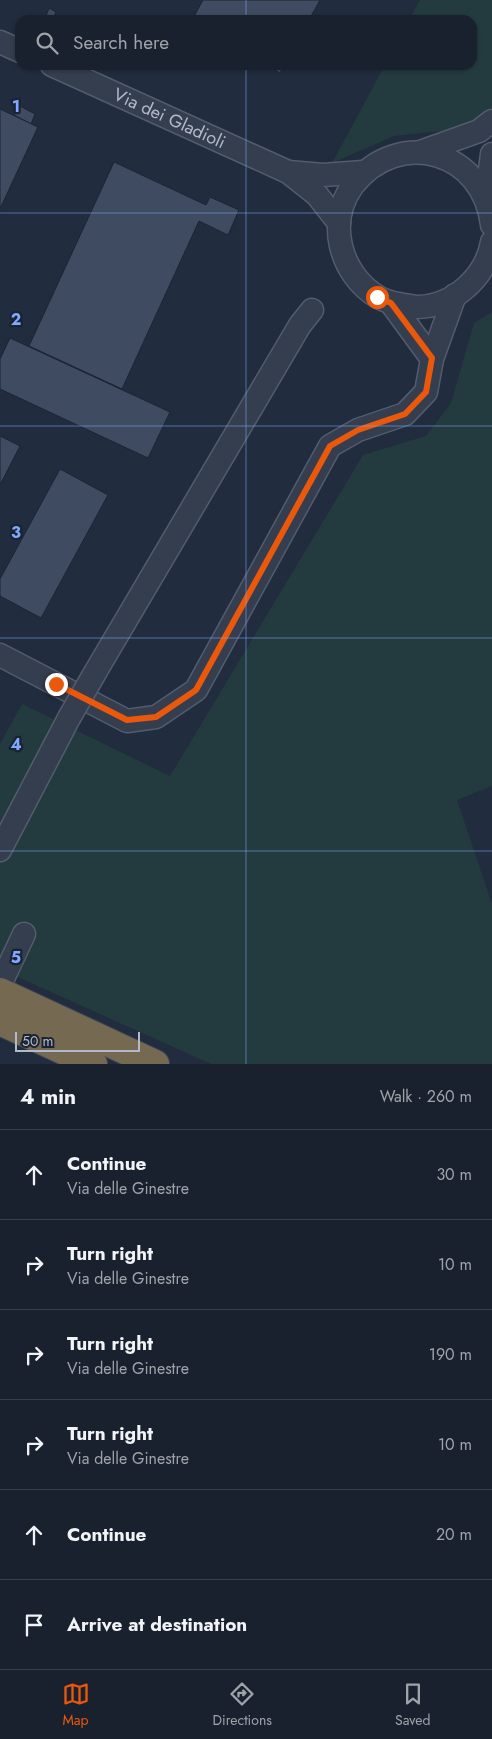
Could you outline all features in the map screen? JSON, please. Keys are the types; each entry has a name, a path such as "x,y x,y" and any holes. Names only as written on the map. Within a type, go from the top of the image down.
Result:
{"highway":[{"path":"0,992 155,1064"},
{"path":"0,1021 93,1064"}],"street":[{"path":"0,42 15,49"},
{"name":"Via dei Gladioli","path":"63,70 288,172 316,195 339,223"},
{"path":"420,152 479,131 492,120"},
{"name":"Via dei Gladioli","path":"492,225 490,209 482,189 463,168 446,158 420,152 405,153 380,161 363,172 341,206 338,233 344,259 356,280 377,297 391,303 418,307 442,302 460,292 492,284"},
{"path":"486,200 492,154"},
{"name":"Via dei Gladioli","path":"288,172 323,175 363,172"},
{"name":"Via dei Gladioli","path":"460,292 479,273 491,249 492,242"},
{"path":"0,655 127,720 156,717 196,690 330,446 358,430 405,414 426,392 432,358 460,292"},
{"path":"391,303 432,358"},
{"path":"0,850 68,718 300,325 312,310"},
{"path":"0,985 24,934"}],"green space":[{"path":"420,0 492,0 492,108 490,112 462,126 441,131 394,136 332,163 382,70 477,70 477,15 412,15"},
{"path":"492,312 492,786 457,800 492,904 492,1064 211,1064 0,969 0,744 22,704 170,776 363,455 426,436 451,403 474,323"}],"building":[{"path":"203,0 320,0 312,15 195,15"},
{"path":"49,8 56,12 55,15 46,15"},
{"path":"18,105 35,114 31,124 14,115"},
{"path":"0,109 38,127 0,209"},
{"path":"114,162 206,205 210,197 239,210 228,235 199,221 122,389 29,346"},
{"path":"10,338 170,412 148,458 0,389 0,359"},
{"path":"0,436 20,446 0,485"},
{"path":"60,469 108,495 41,618 0,596 0,579"}],"route":[{"path":"56,684 127,720 156,717 196,690 330,446 358,430 405,414 426,392 432,358 391,303 377,297"}]}
